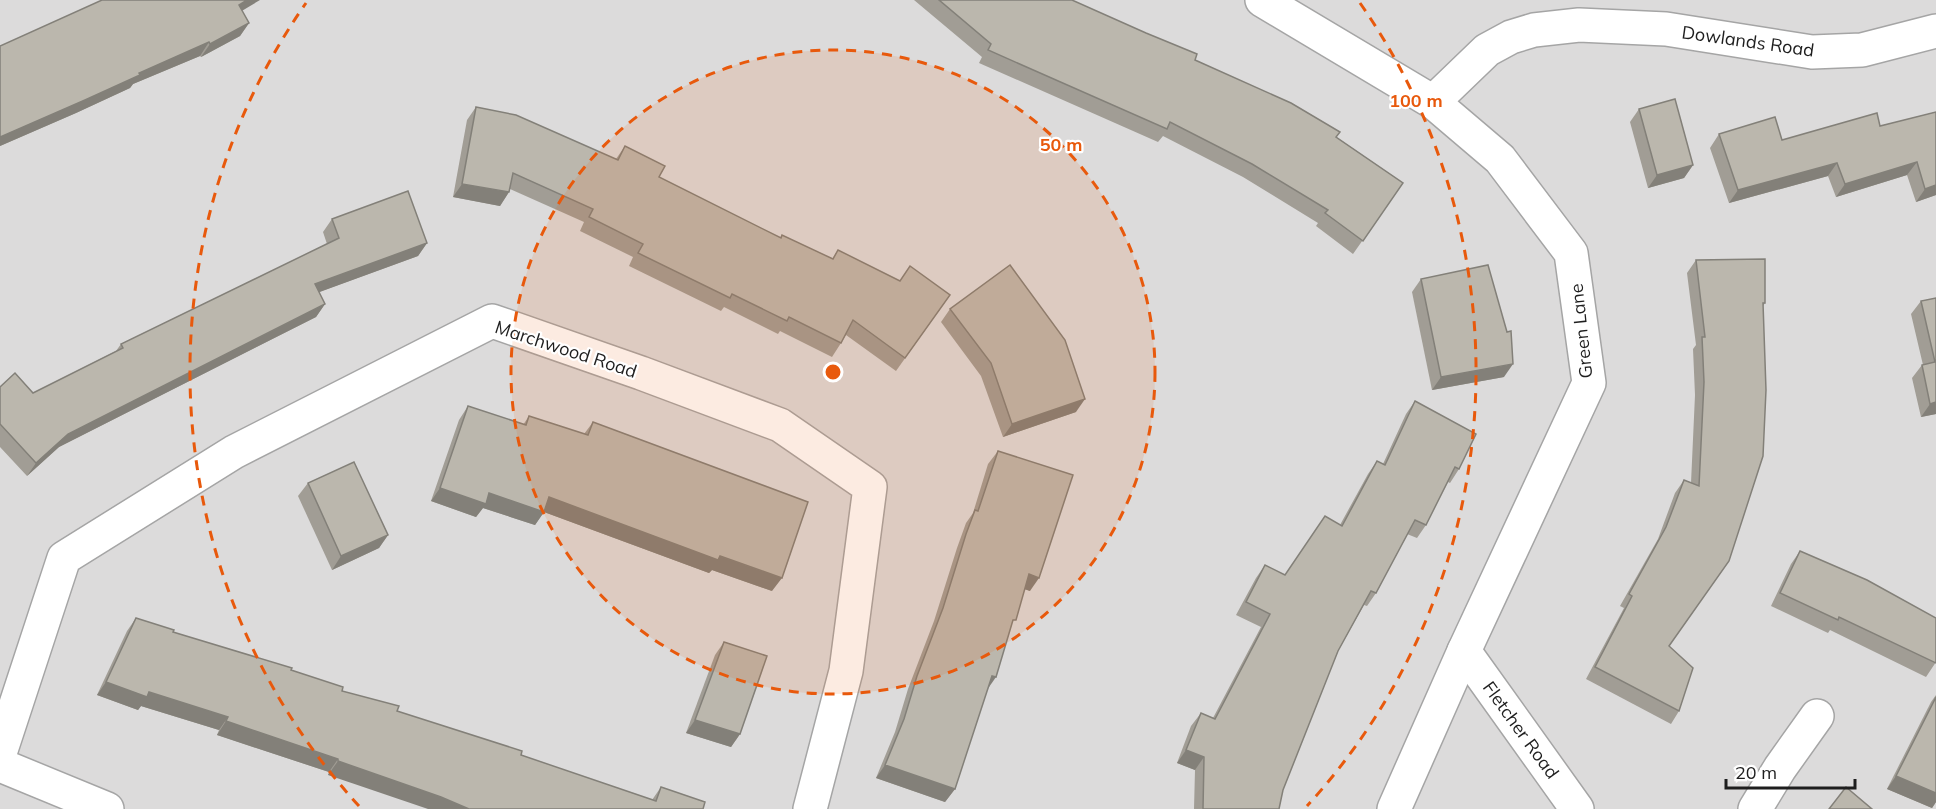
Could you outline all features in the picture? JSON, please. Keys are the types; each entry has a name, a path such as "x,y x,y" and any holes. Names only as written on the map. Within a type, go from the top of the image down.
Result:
{"street":[{"name":"Green Lane","path":"1262,0 1433,102 1500,159 1571,253 1589,383 1464,651 1394,809"},
{"name":"Dowlands Road","path":"1433,102 1487,50 1510,37 1534,30 1667,14 1812,52 1862,50 1936,31"},
{"name":"Marchwood Road","path":"0,753 64,558 234,453 492,321 780,425 870,487 846,671 810,809"},
{"name":"Fletcher Road","path":"1464,651 1577,809"},
{"path":"1755,809 1780,768 1817,716"},
{"path":"0,765 108,809"}],"shaded area":[{"path":"0,0 1936,0 1936,809 0,809"}],"building":[{"path":"102,0 247,0 239,5 249,23 210,44 209,42 139,73 140,75 0,137 0,46"},
{"path":"939,0 1072,0 1197,54 1195,60 1291,103 1340,132 1336,137 1403,183 1363,241 1325,213 1328,210 1252,164 1170,122 1167,129 988,50 991,44"},
{"path":"1675,99 1693,165 1657,175 1639,109"},
{"path":"476,107 516,115 618,160 625,146 665,166 659,177 781,238 782,235 833,259 838,250 900,281 910,266 950,295 905,358 853,320 841,343 789,317 787,321 732,294 730,298 638,253 643,244 589,217 593,209 513,173 509,192 462,184"},
{"path":"1936,112 1936,185 1925,189 1917,162 1845,184 1837,163 1738,190 1719,134 1775,117 1782,140 1877,113 1880,126"},
{"path":"408,191 427,243 315,284 325,304 68,434 36,463 0,424 0,387 15,373 33,393 123,348 121,344 339,238 332,219"},
{"path":"1765,259 1765,303 1763,303 1766,390 1763,456 1729,561 1669,646 1693,668 1679,711 1595,667 1632,596 1629,594 1666,527 1684,480 1699,486 1704,382 1702,337 1705,337 1696,260"},
{"path":"1010,265 1065,340 1085,399 1012,424 991,363 950,309"},
{"path":"1488,265 1507,332 1511,331 1513,364 1441,377 1421,279"},
{"path":"1936,298 1936,402 1930,404 1922,365 1935,362 1921,301"},
{"path":"1415,401 1476,434 1459,469 1455,467 1426,525 1415,520 1376,593 1371,591 1338,651 1283,790 1279,809 1203,809 1204,757 1186,750 1201,713 1215,719 1270,614 1246,602 1265,565 1285,575 1325,516 1342,526 1377,461 1385,465"},
{"path":"468,406 526,425 529,416 588,435 593,422 808,502 782,578 720,556 718,560 549,497 544,512 489,493 486,504 440,488"},
{"path":"998,451 1073,475 1039,578 1029,574 1016,620 1013,620 996,677 992,676 955,789 885,765 904,719 966,534 975,510 978,511"},
{"path":"354,462 388,535 341,556 308,483"},
{"path":"1800,551 1867,580 1936,618 1936,663 1839,617 1838,620 1780,593"},
{"path":"136,618 174,630 173,632 292,668 291,670 343,687 342,691 399,706 397,711 522,751 521,755 656,801 661,787 705,802 703,809 469,809 338,761 338,759 226,721 228,717 149,692 147,697 106,682"},
{"path":"724,642 767,656 740,734 695,720"},
{"path":"1936,697 1936,793 1896,776"},
{"path":"1846,787 1872,809 1829,809"}]}
